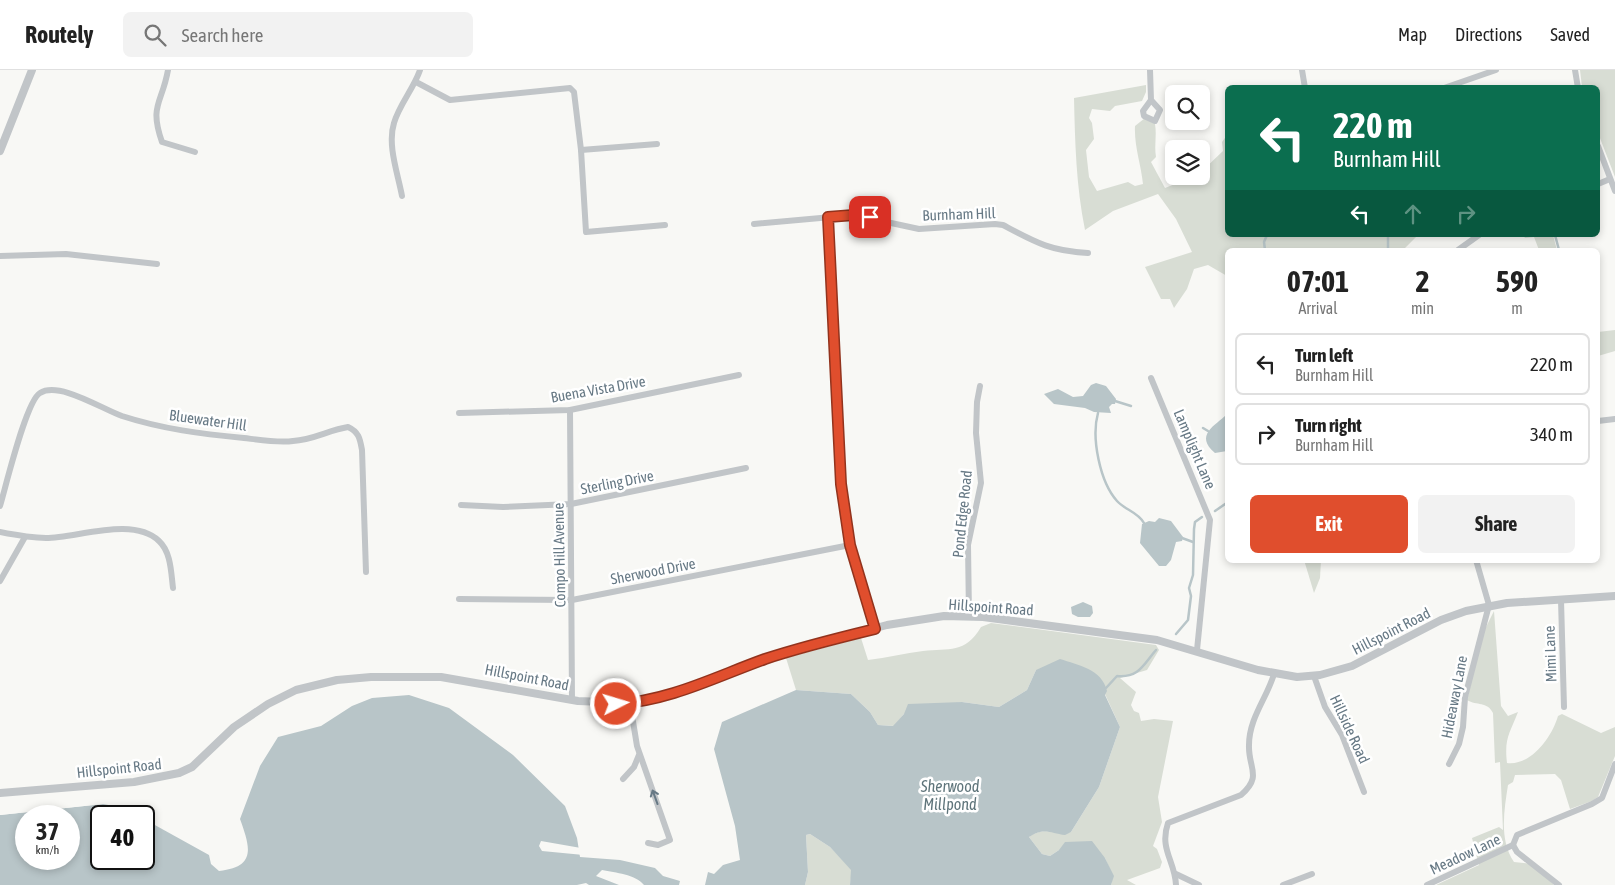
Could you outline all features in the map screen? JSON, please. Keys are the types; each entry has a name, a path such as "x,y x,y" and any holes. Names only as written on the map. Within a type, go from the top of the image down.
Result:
{"street":[{"path":"0,151 32,70"},
{"path":"168,70 155,112 155,123 162,142 195,152"},
{"path":"402,196 392,133 394,121 416,82 420,70"},
{"path":"1150,70 1151,100"},
{"path":"1302,70 1304,85"},
{"path":"1453,85 1496,70"},
{"path":"1575,70 1578,85"},
{"path":"416,82 450,100 570,88 574,92 581,150 586,232 665,225"},
{"path":"581,150 657,144"},
{"path":"1600,152 1615,191"},
{"path":"1600,183 1610,180"},
{"name":"Burnham Hill","path":"754,224 854,215 919,229 996,224 1003,225 1047,247 1066,252 1088,253"},
{"path":"828,217 841,484 850,545 875,629"},
{"path":"1461,248 1476,237"},
{"path":"0,256 66,254 157,264"},
{"name":"Buena Vista Drive","path":"459,413 570,410 740,375"},
{"name":"Lamplight Lane","path":"1151,378 1210,520 1197,650"},
{"name":"Pond Edge Road","path":"969,616 968,545 981,483 976,433 977,402 980,386"},
{"name":"Bluewater Hill","path":"0,506 20,435 34,400 38,394 48,390 67,392 120,415 189,432 292,442 313,439 348,427 355,431 360,438 362,450 366,572"},
{"name":"Compo Hill Avenue","path":"570,410 572,700"},
{"path":"1600,421 1615,419"},
{"name":"Sterling Drive","path":"461,505 503,507 570,504 746,468"},
{"path":"0,532 24,537 48,538 123,529 144,532 159,540 168,554 173,588"},
{"path":"0,581 24,537"},
{"name":"Sherwood Drive","path":"459,599 572,600 850,545"},
{"path":"1477,563 1489,605"},
{"name":"Hillspoint Road","path":"0,793 140,781 178,774 192,766 234,727 268,704 296,690 337,680 371,677 441,677 572,700 630,703 675,693 783,653 875,629 923,619 969,616 1143,638 1197,650 1274,674 1297,677 1314,676 1352,666 1441,620 1466,611 1489,605 1615,596"},
{"name":"Mimi Lane","path":"1561,600 1564,707"},
{"name":"Hideaway Lane","path":"1449,764 1459,744 1464,722 1465,697 1489,605"},
{"path":"1176,885 1176,874 1167,854 1163,836 1168,823 1241,795 1251,786 1254,779 1249,744 1252,726 1274,674"},
{"name":"Hillside Road","path":"1314,676 1325,707 1342,735 1364,792"},
{"path":"630,703 639,754 670,840 658,845 648,843"},
{"path":"623,779 634,767 639,754"},
{"name":"Meadow Lane","path":"1427,885 1513,845 1517,835 1592,804 1602,798 1615,764"},
{"path":"1513,845 1518,852 1559,885"},
{"path":"1176,874 1199,885"},
{"path":"1283,885 1312,874"}],"shaded area":[{"path":"1580,70 1615,70 1615,177 1600,138 1600,85 1582,85"},
{"path":"1146,85 1146,92 1142,101 1115,106 1110,111 1092,109 1089,118 1092,123 1094,139 1086,150 1089,177 1097,191 1128,182 1135,186 1143,184 1135,126 1145,118 1155,124 1156,157 1151,162 1165,188 1172,185 1210,185 1210,163 1223,151 1222,142 1225,138 1225,237 1416,237 1405,248 1225,248 1225,275 1208,265 1194,269 1187,289 1174,308 1170,299 1161,299 1145,267 1192,252 1176,219 1158,194 1113,211 1085,230 1078,180 1074,98"},
{"path":"1534,237 1554,237 1556,248 1538,248"},
{"path":"1615,330 1615,351 1600,355 1600,332"},
{"path":"1305,563 1321,563 1320,578 1314,593"},
{"path":"1494,611 1501,706 1508,716 1518,712 1507,741 1507,763 1516,763 1532,755 1546,741 1558,716 1562,714 1601,733 1615,727 1615,756 1598,797 1592,801 1570,809 1561,780 1555,774 1515,775 1513,782 1508,785 1504,835 1509,853 1514,862 1532,864 1554,885 1436,885 1479,865 1472,838 1499,827 1503,830 1500,762 1495,763 1493,713 1485,705 1467,700 1483,633"},
{"path":"991,623 1156,645 1159,650 1147,670 1120,678 1136,692 1131,705 1134,711 1139,713 1141,721 1154,719 1173,721 1158,797 1162,822 1153,846 1157,849 1162,862 1160,868 1127,880 1136,885 1111,885 1113,876 1105,858 1059,850 1050,856 1042,854 1029,837 1045,831 1071,832 1099,787 1120,727 1105,694 1036,670 1027,690 999,707 962,702 904,714 894,726 878,725 870,712 851,694 796,690 786,658 861,638 868,660 956,648 969,642 981,627"},
{"path":"810,834 830,847 852,870 850,885 805,885 808,872 806,835"}],"water":[{"path":"1096,383 1106,386 1116,399 1115,404 1109,407 1111,413 1094,412 1085,408 1054,404 1044,394 1058,389 1073,397 1083,396 1091,385"},
{"path":"1225,416 1225,451 1215,453 1209,447 1206,436 1212,427"},
{"path":"1159,518 1171,521 1183,537 1182,541 1176,542 1171,560 1166,566 1159,566 1140,543 1142,524 1149,521 1155,522"},
{"path":"1083,602 1092,606 1093,613 1090,617 1078,617 1072,614 1071,607"},
{"name":"Sherwood Millpond","path":"1060,659 1088,669 1100,678 1107,691 1105,695 1120,727 1099,787 1071,832 1065,835 1043,831 1029,837 1042,854 1050,856 1059,850 1065,842 1092,841 1105,858 1114,876 1111,885 850,885 851,870 830,847 810,834 806,835 808,872 805,885 705,885 708,872 714,874 723,865 740,860 735,826 714,749 722,722 796,690 851,694 870,712 878,725 893,726 904,714 908,704 962,702 999,707 1027,690 1036,670"},
{"path":"409,695 449,708 513,755 565,806 577,838 580,857 620,860 655,868 663,876 680,881 679,885 644,885 636,878 602,870 596,876 619,885 589,885 586,883 577,885 0,885 0,815 15,813 15,870 80,870 80,806 90,805 90,870 155,870 155,825 209,855 211,864 219,871 240,865 248,854 248,847 240,819 260,766 278,737 321,726 352,706 372,698"}],"pier":[{"path":"100,802 103,804 80,806 70,805"},
{"path":"15,810 15,813 0,815 0,812"},
{"path":"541,841 581,848 582,854 594,856 542,851 539,846"}],"waterway":[{"path":"1265,248 1266,237"},
{"path":"1388,237 1388,248"},
{"path":"1556,237 1558,248"},
{"path":"1115,401 1131,406"},
{"path":"1098,413 1096,447 1106,483 1117,501 1138,516 1144,523"},
{"path":"1203,428 1208,431"},
{"path":"1215,511 1225,504"},
{"path":"1176,634 1188,620 1191,596 1189,588 1193,575 1194,529 1195,522 1202,517"},
{"path":"1182,538 1193,542"},
{"path":"1106,688 1117,676 1136,673 1156,650"}],"route":[{"path":"616,704 645,701 675,693 783,653 875,629 852,557 841,484 828,217 854,215 870,217"}]}
